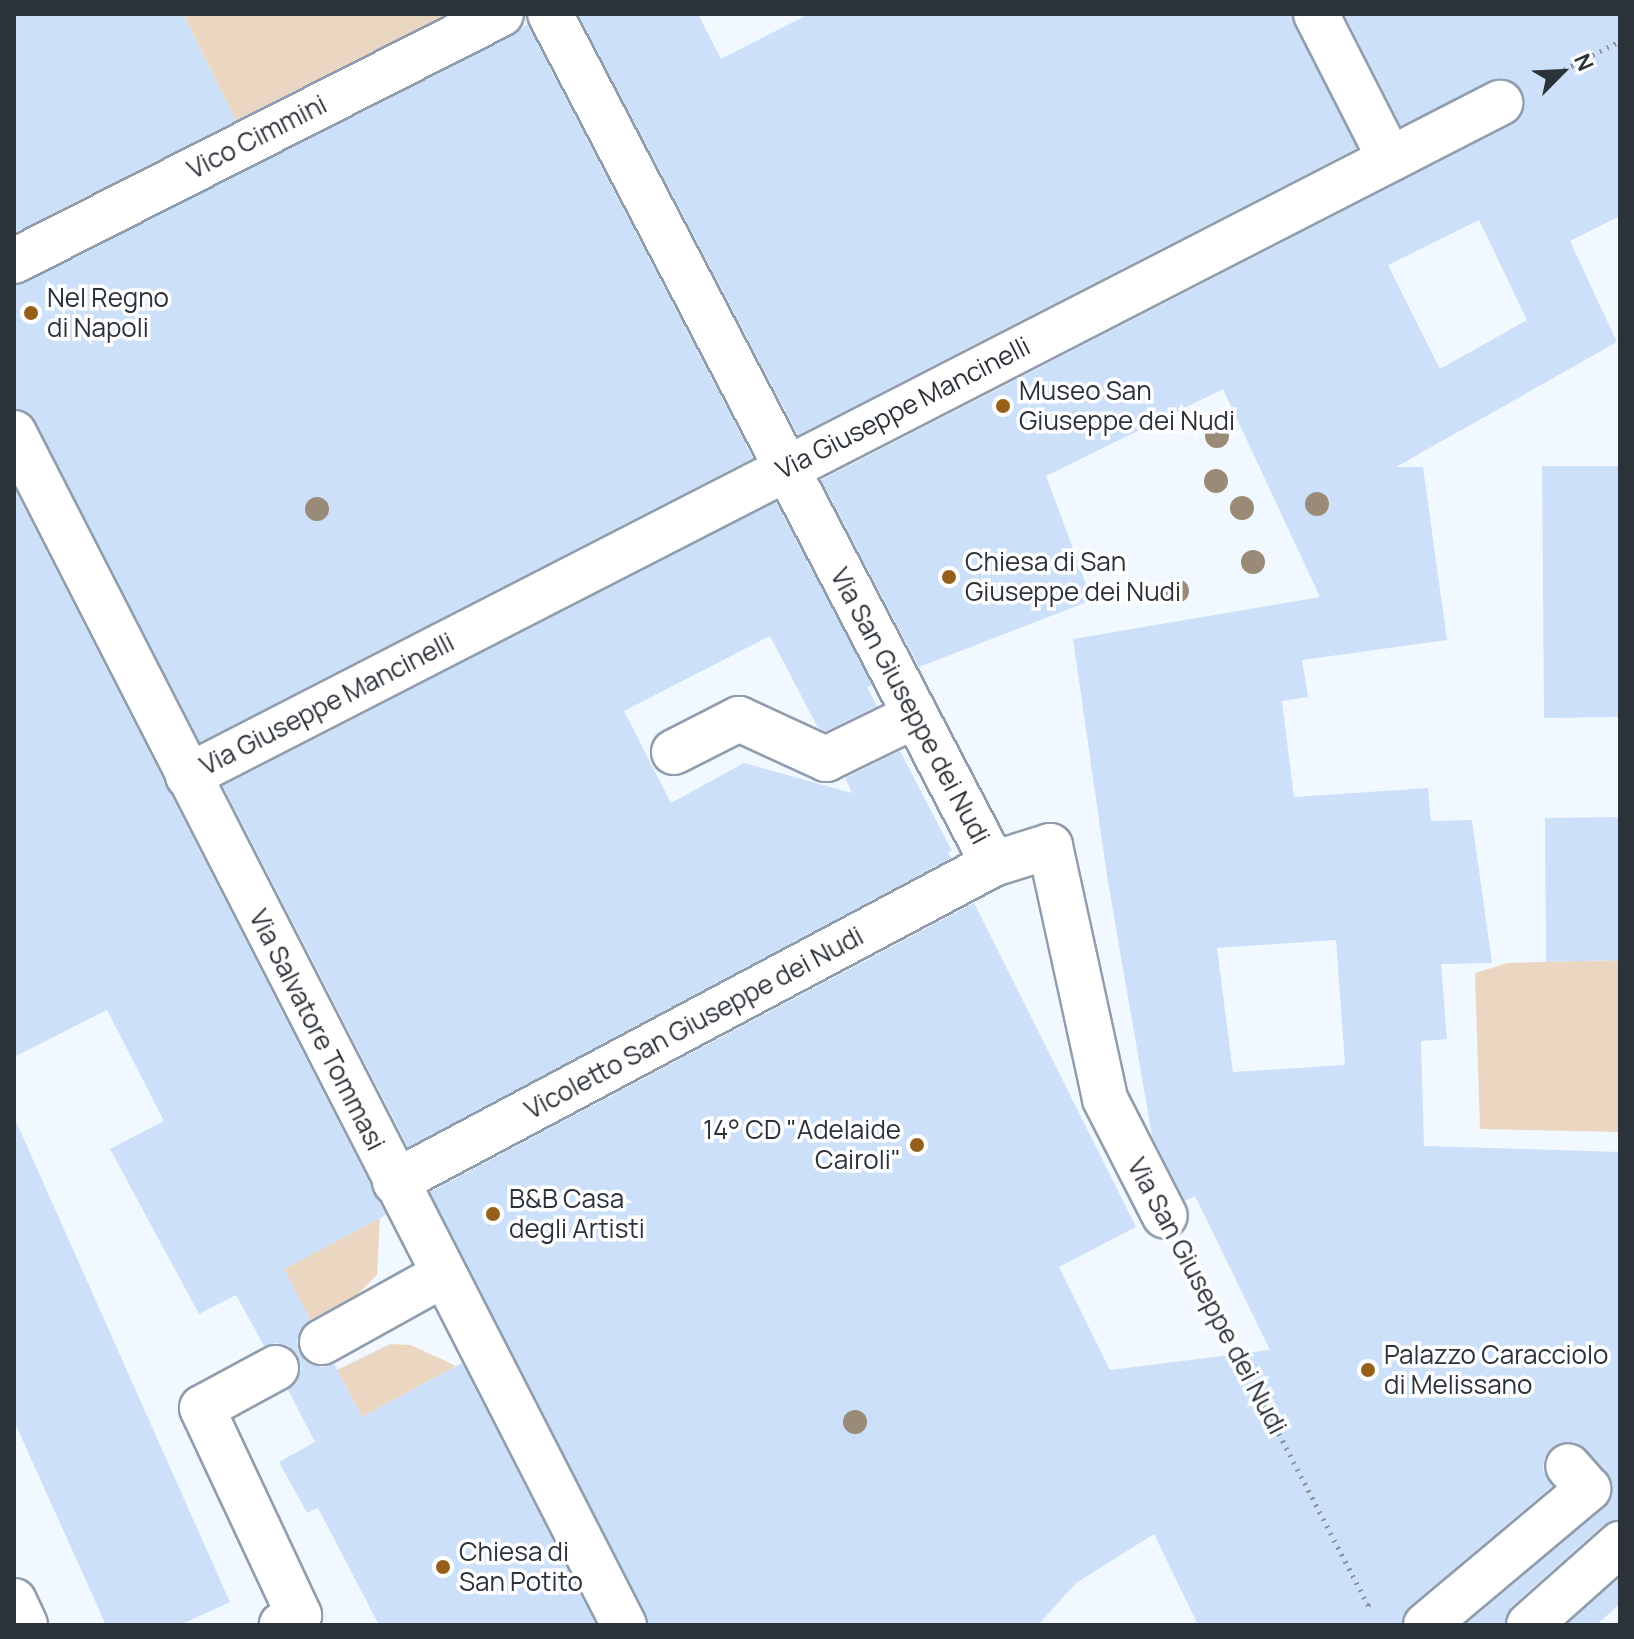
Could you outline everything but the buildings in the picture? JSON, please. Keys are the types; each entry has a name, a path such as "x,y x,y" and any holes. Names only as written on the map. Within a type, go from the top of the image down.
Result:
{"street":[{"name":"Vico Cimmini","path":"14,261 501,14"},
{"name":"Via San Giuseppe dei Nudi","path":"550,14 993,864 1050,846 1105,1099 1165,1216"},
{"path":"1316,14 1390,159"},
{"name":"Via Giuseppe Mancinelli","path":"188,776 1500,103"},
{"name":"Via Salvatore Tommasi","path":"19,456 188,776 624,1625"},
{"path":"674,752 739,719 826,759 914,716"},
{"name":"Vicoletto San Giuseppe dei Nudi","path":"395,1182 993,864"},
{"path":"322,1342 443,1275"},
{"path":"276,1368 202,1408 299,1615 282,1625"},
{"path":"1426,1625 1588,1489 1568,1466"},
{"path":"1529,1625 1620,1544"},
{"path":"14,1601 25,1625"}],"path":[{"path":"1500,103 1620,41"},
{"name":"Via San Giuseppe dei Nudi","path":"1165,1216 1368,1605"}],"shaded area":[{"path":"183,14 453,14 237,123"},
{"path":"1620,960 1620,1132 1480,1129 1475,973 1508,963"},
{"path":"380,1218 377,1275 357,1295 310,1320 284,1269"},
{"path":"390,1344 411,1345 456,1366 362,1417 337,1370"}],"place":[{"name":"Nel Regno di Napoli","path":"31,313"},
{"name":"Museo San Giuseppe dei Nudi","path":"1003,406"},
{"name":"Chiesa di San Giuseppe dei Nudi","path":"949,577"},
{"name":"14° CD \"Adelaide Cairoli\"","path":"917,1145"},
{"name":"B&B Casa degli Artisti","path":"493,1214"},
{"name":"Palazzo Caracciolo di Melissano","path":"1368,1370"},
{"name":"Chiesa di San Potito","path":"443,1567"}]}
